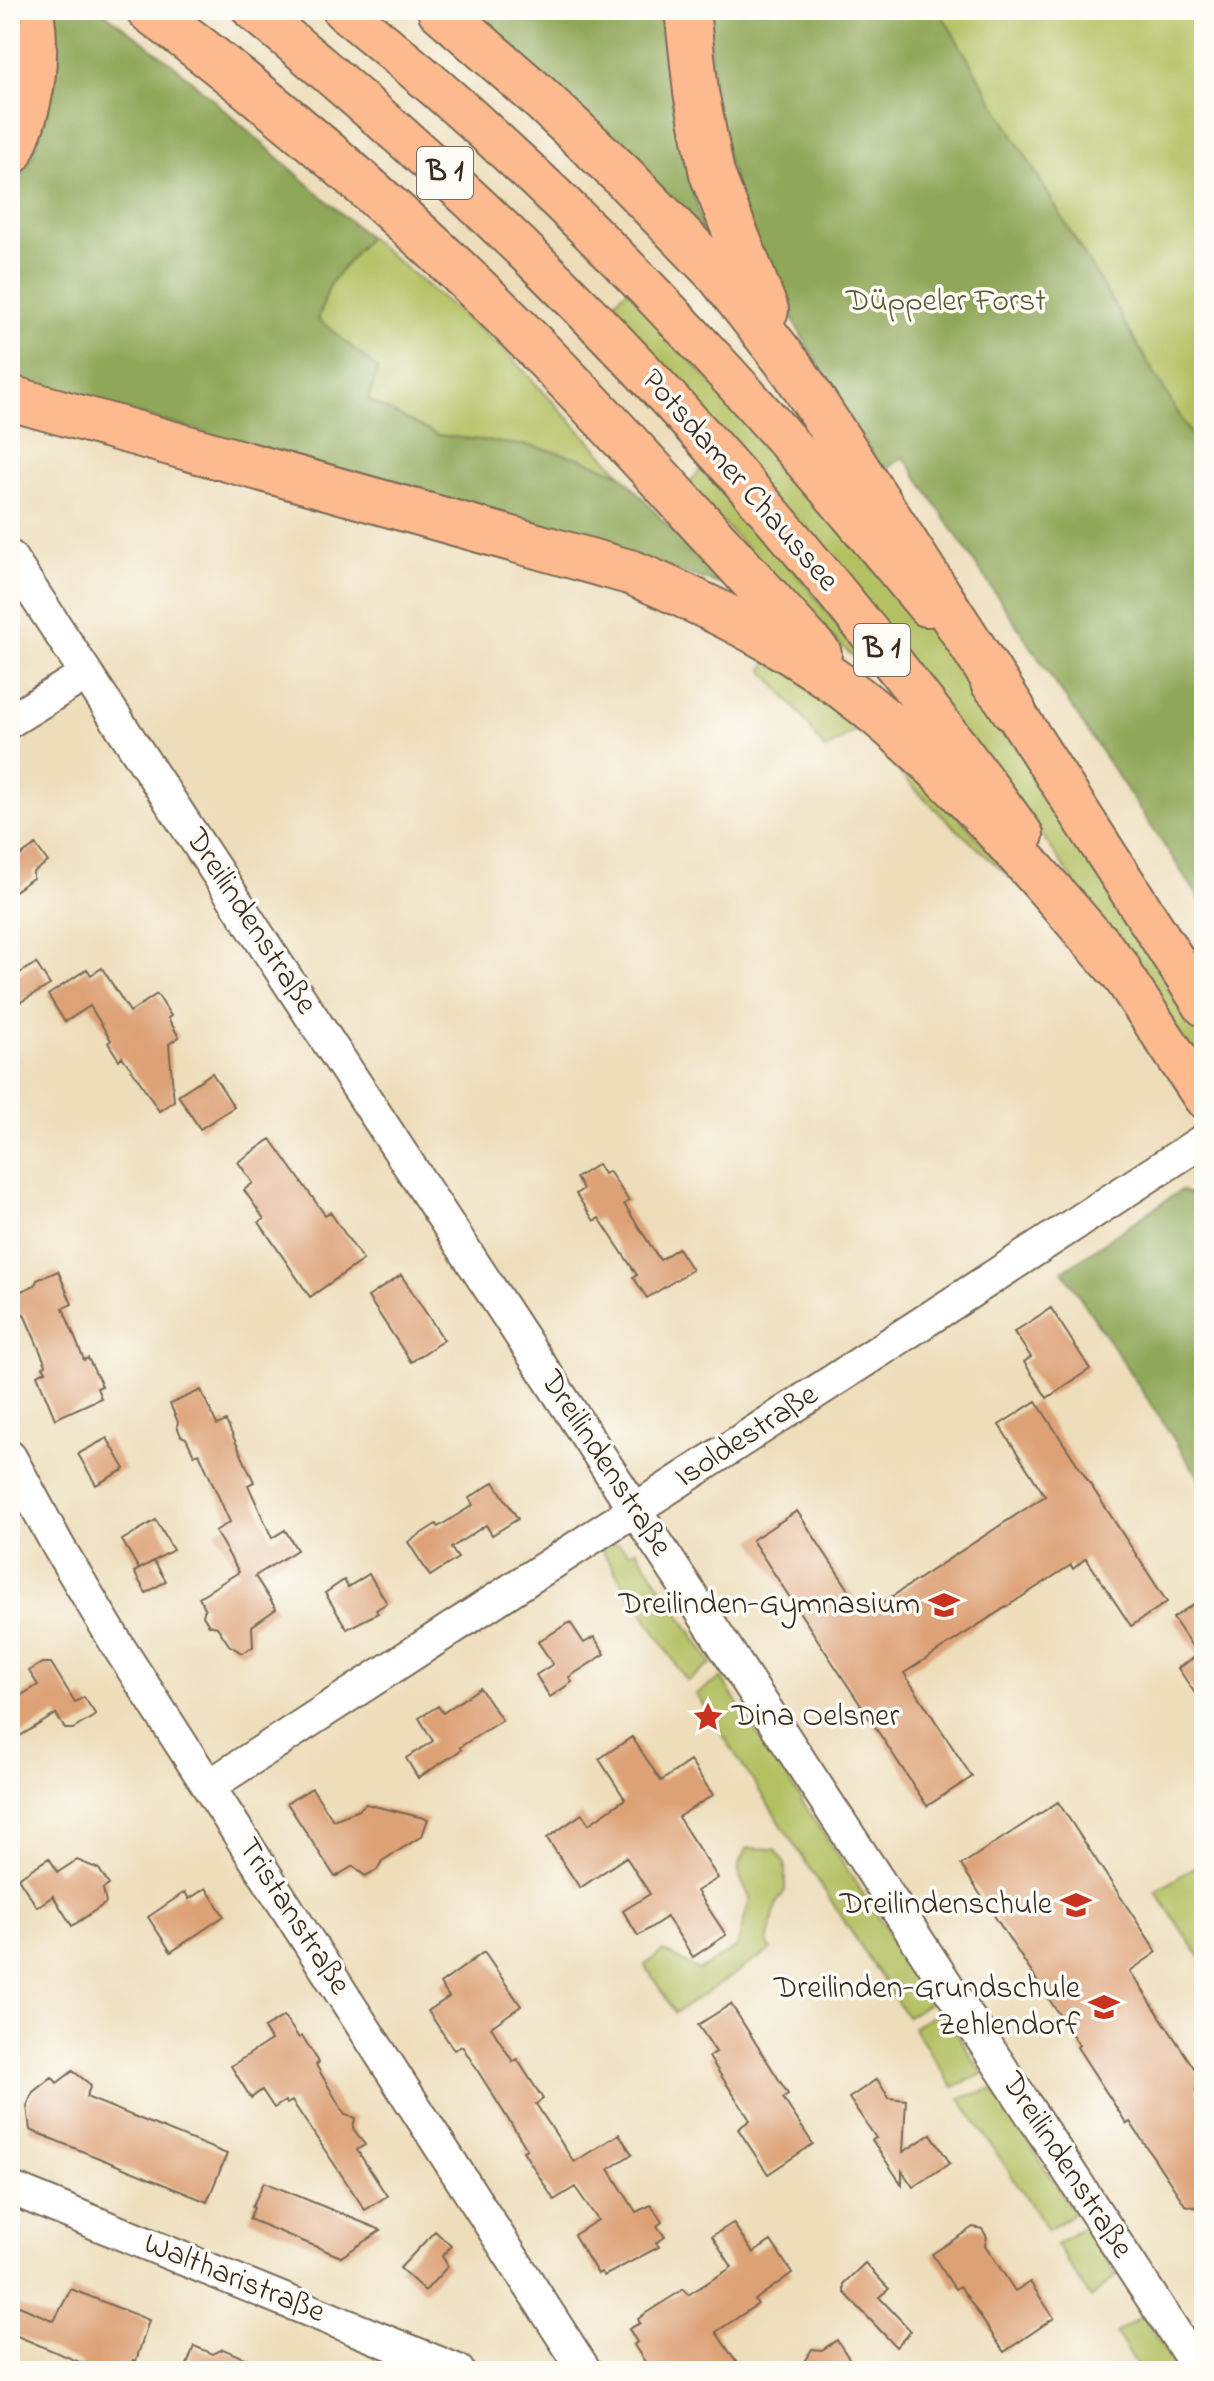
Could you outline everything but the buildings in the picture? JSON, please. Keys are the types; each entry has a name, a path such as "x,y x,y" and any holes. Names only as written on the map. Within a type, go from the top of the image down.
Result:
{"highway":[{"path":"10,153 31,95 36,39 31,10"},
{"path":"149,10 296,127 450,263 662,480 864,703"},
{"path":"440,10 622,175 718,274 794,371 1013,709"},
{"path":"687,10 696,92 712,174 749,273 794,371"},
{"path":"10,398 633,573 705,604 790,651 864,703 928,758 995,828 1118,968"}],"main road":[{"name":"Potsdamer Chaussee","path":"253,10 450,177 625,350 718,452 804,552 949,733 1118,968 1204,1098"},
{"name":"Potsdamer Chaussee","path":"343,10 492,137 605,246 732,380 850,512 1013,709 1204,1006"}],"street":[{"name":"Dreilindenstraße","path":"10,557 1200,2371"},
{"path":"10,721 86,674"},
{"name":"Isoldestraße","path":"209,1786 1204,1140"},
{"name":"Tristanstraße","path":"10,1457 58,1546 118,1646 585,2371"},
{"name":"Waltharistraße","path":"10,2188 458,2371"}],"green space":[{"path":"55,10 101,10 175,66 368,237 330,284 318,319 378,369 368,400 437,435 536,447 576,457 621,474 720,584 487,512 10,378 10,193 28,164 50,103 57,64"},
{"path":"467,10 663,10 673,105 703,231"},
{"name":"Düppeler Forst","path":"706,10 939,10 1204,457 1204,905 904,457 883,471 798,329 762,255 733,178 718,116"},
{"path":"939,10 1204,10 1204,457"},
{"path":"368,237 504,350 621,474 576,457 536,447 437,435 367,400 378,369 318,320 330,284"},
{"path":"628,289 919,619 1027,763 1204,1029 1204,1068 1019,802 604,311"},
{"path":"704,466 782,555 891,692 793,600 688,484"},
{"path":"771,656 906,755 1016,883 915,789 861,727 825,750 801,715 763,670"},
{"path":"1181,1190 1204,1201 1204,1485 1063,1271"},
{"path":"612,1543 619,1544 630,1553 636,1549 712,1664 687,1681 600,1548"},
{"path":"721,1678 933,2000 907,2017 696,1694"},
{"path":"747,1848 775,1849 785,1864 785,1891 777,1902 767,1943 771,1950 675,2013 645,1965 663,1951 699,1970 737,1947 750,1898 739,1868"},
{"path":"1204,1860 1204,1963 1156,1892"},
{"path":"942,2011 983,2074 953,2087 913,2027"},
{"path":"993,2089 1074,2213 1048,2230 960,2098"},
{"path":"1084,2227 1116,2276 1091,2298 1056,2245"},
{"path":"1142,2316 1179,2371 1141,2371 1116,2333"}],"place":[{"name":"Dreilinden-Gymnasium","path":"944,1605"},
{"name":"Dina Oelsner","path":"708,1717"},
{"name":"Dreilindenschule","path":"1076,1905"},
{"name":"Dreilinden-Grundschule Zehlendorf","path":"1104,2007"}]}
